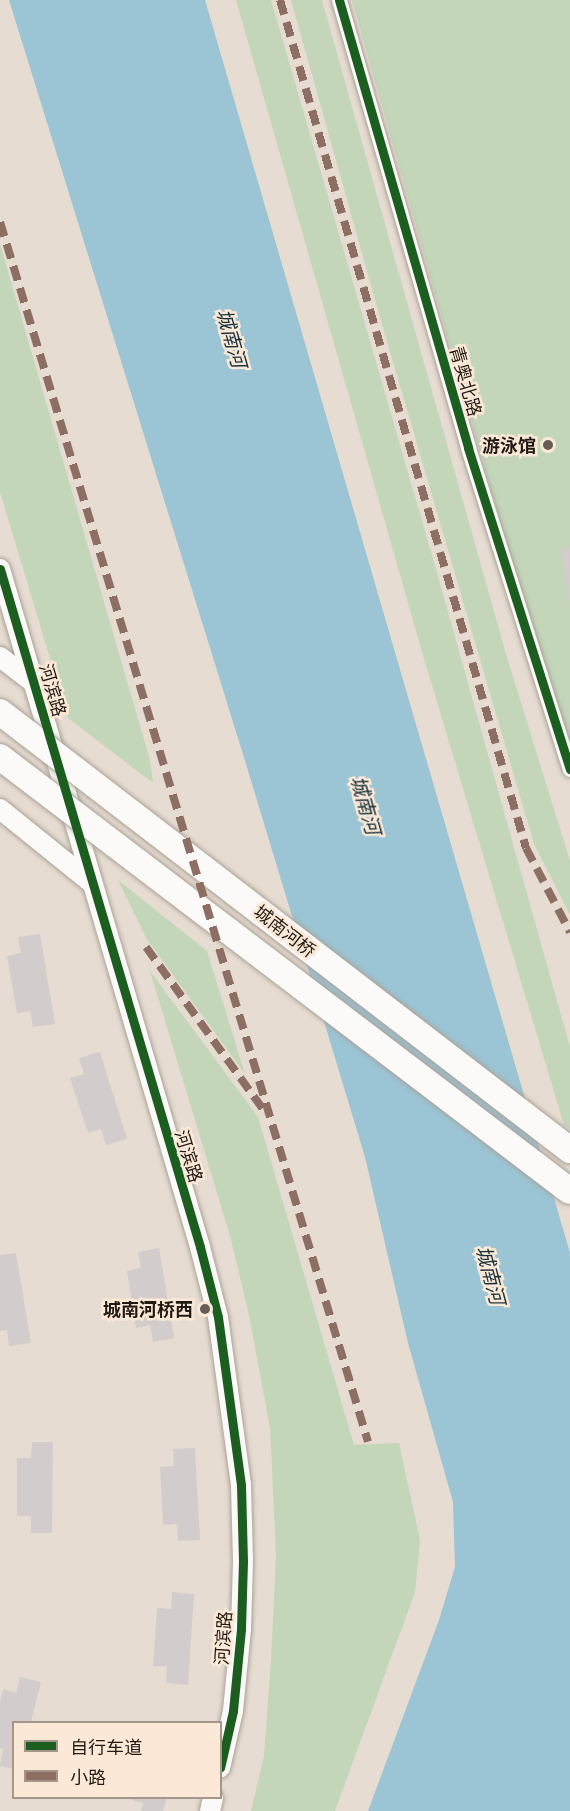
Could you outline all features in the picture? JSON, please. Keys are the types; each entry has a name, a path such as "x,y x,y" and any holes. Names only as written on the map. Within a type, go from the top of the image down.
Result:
{"highway":[{"name":"城南河桥","path":"0,712 570,1150"},
{"name":"城南河桥","path":"0,757 570,1191"}],"street":[{"name":"青奥北路","path":"339,0 468,448 570,769"},
{"name":"河滨路","path":"0,569 218,1317 241,1485 243,1561 241,1629 233,1711 222,1759"},
{"path":"0,657 34,683"},
{"path":"0,809 93,884"}],"green space":[{"path":"236,0 271,0 272,3 436,569 570,1047 570,1129 564,1125 422,652"},
{"path":"291,0 322,0 506,654 570,861 570,915 534,844 379,314"},
{"path":"352,0 570,0 570,759 507,546"},
{"path":"0,244 150,760 153,783 68,718 0,492"},
{"path":"118,880 207,951 245,1074 146,938"},
{"path":"150,971 258,1117 354,1445 399,1443 420,1540 415,1592 335,1811 251,1811 264,1756 271,1660 276,1555 270,1428 249,1315 230,1236"}],"water":[{"name":"城南河","path":"9,0 205,0 570,1253 570,1811 368,1811 439,1620 455,1567 453,1502 408,1343 365,1157 246,764"}],"building":[{"path":"570,548 570,602 569,602 561,549"},
{"path":"40,934 55,1024 33,1027 30,1011 17,1013 7,956 21,953 18,937"},
{"path":"100,1052 127,1139 106,1145 101,1129 88,1133 70,1078 84,1074 79,1058"},
{"path":"159,1248 174,1338 153,1342 150,1325 136,1328 127,1271 141,1268 138,1252"},
{"path":"16,1253 31,1343 9,1346 7,1330 0,1331 0,1255"},
{"path":"32,1442 53,1442 52,1533 31,1533 31,1516 17,1516 17,1458 31,1458"},
{"path":"195,1448 200,1540 178,1541 177,1524 163,1525 160,1467 174,1466 173,1449"},
{"path":"172,1592 194,1594 188,1685 166,1683 167,1666 153,1666 157,1608 171,1609"},
{"path":"20,1677 41,1682 31,1721 12,1721 12,1769 0,1766 3,1749 0,1748 0,1701 3,1689 16,1693"},
{"path":"129,1799 167,1799 163,1811 141,1811 143,1803"}],"marked path":[{"path":"280,0 526,848 570,932"},
{"path":"0,222 368,1442"},
{"path":"146,947 263,1109"}],"cycle path":[{"path":"339,0 468,448 570,769"},
{"path":"0,569 200,1247 218,1317 241,1485 243,1561 241,1629 233,1711 222,1759"}],"place":[{"name":"游泳馆","path":"548,445"},
{"name":"城南河桥西","path":"205,1309"}]}
